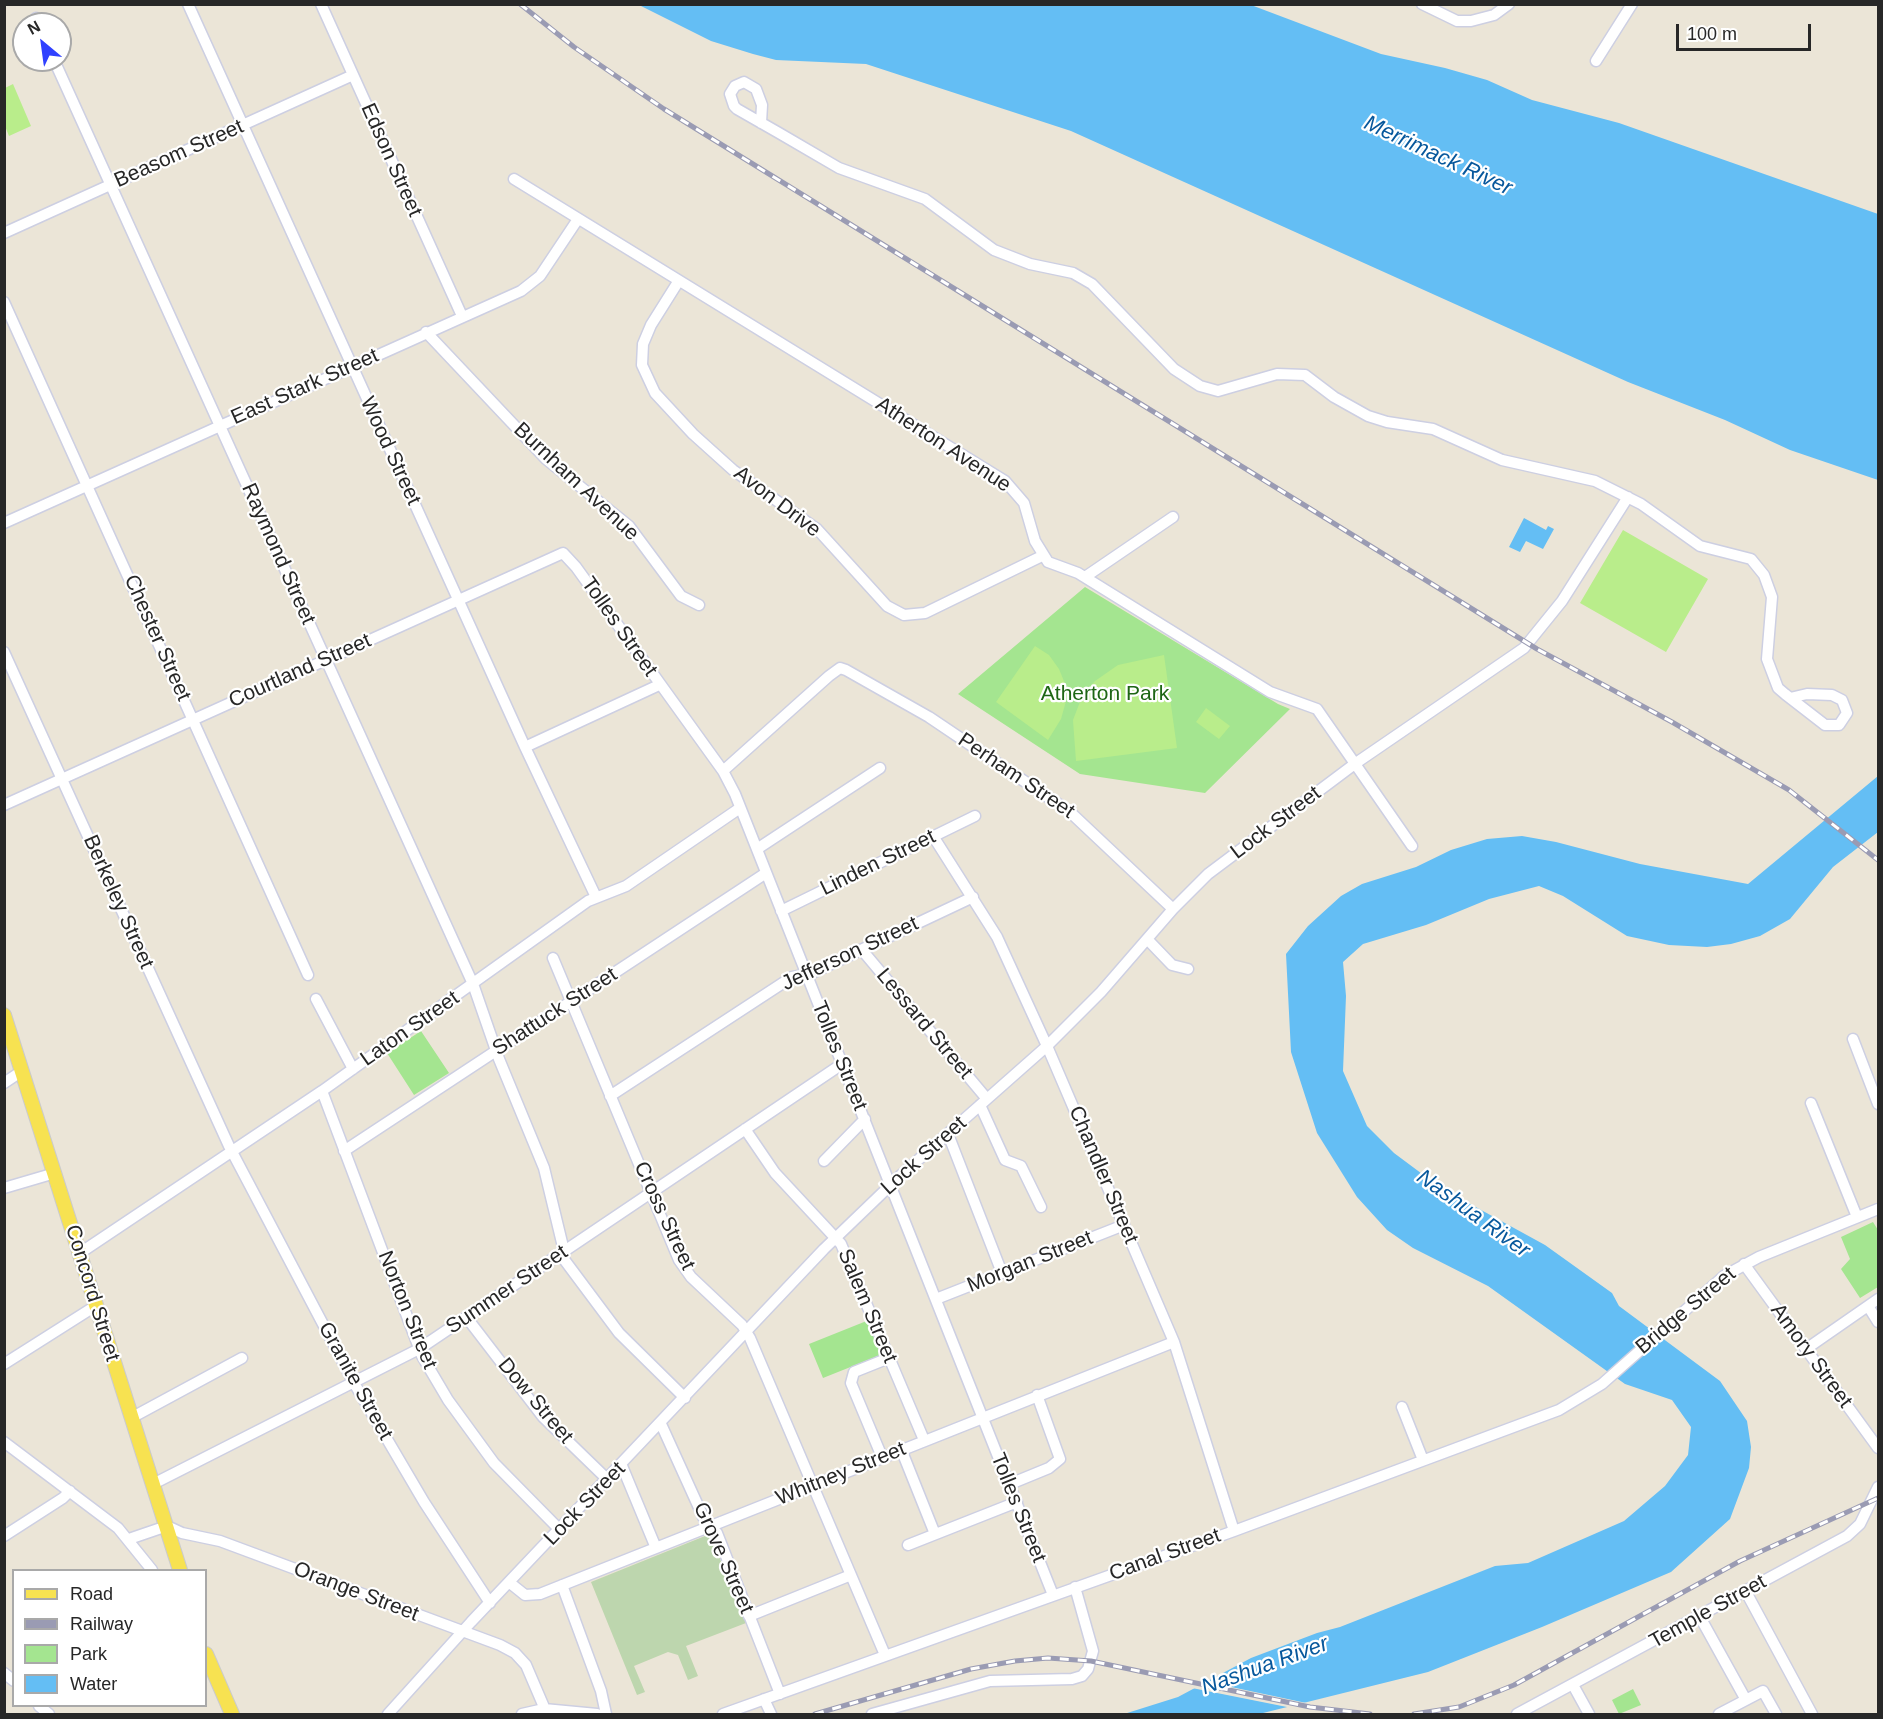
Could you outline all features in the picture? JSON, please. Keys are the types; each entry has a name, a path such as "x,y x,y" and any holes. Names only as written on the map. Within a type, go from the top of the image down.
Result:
{"main road":[{"name":"Concord Street","path":"4,1015 180,1569"},
{"path":"207,1656 232,1714"}],"street":[{"name":"Wood Street","path":"188,4 525,747 596,897"},
{"name":"Edson Street","path":"321,4 462,316"},
{"path":"1422,4 1456,21 1471,21 1494,15 1509,4"},
{"path":"1596,61 1632,4"},
{"name":"Raymond Street","path":"59,72 473,984 544,1168 562,1253"},
{"name":"Beasom Street","path":"4,232 353,75"},
{"path":"761,123 839,168 925,199 993,250 1030,264 1080,276 1103,293 1173,369 1200,386 1218,391 1227,390 1272,376 1298,373 1312,379 1334,398 1368,416 1387,422 1433,429 1502,460 1575,475 1629,497 1700,546 1713,551 1743,555 1757,565 1764,575 1772,597 1767,645 1770,672 1778,688 1790,698 1829,726 1839,725 1847,713 1842,700 1832,695 1807,694 1790,698"},
{"name":"Atherton Avenue","path":"514,179 678,282 1005,481 1024,503 1042,556"},
{"name":"East Stark Street","path":"4,523 426,332 507,298 531,284 548,266 579,219"},
{"name":"Avon Drive","path":"678,282 651,325 643,345 642,365 655,393 726,464 817,530 887,606 904,615 925,613 1042,556"},
{"name":"Chester Street","path":"4,302 308,975"},
{"name":"Burnham Avenue","path":"426,332 546,459 628,526 681,596 699,605"},
{"name":"Lock Street","path":"388,1714 490,1603 622,1466 746,1330 837,1237 890,1185 1047,1046 1101,992 1173,909 1225,860 1356,763 1524,648 1563,601 1629,497"},
{"path":"1085,577 1173,517"},
{"name":"Courtland Street","path":"4,805 562,553"},
{"name":"Tolles Street","path":"562,553 576,567 723,771 782,911 1053,1594"},
{"path":"1042,556 1052,565 1085,577 1270,692 1288,701 1317,710 1412,846"},
{"name":"Berkeley Street","path":"4,652 233,1152"},
{"name":"Perham Street","path":"723,771 840,668 855,674 929,717 1070,812 1173,909"},
{"path":"525,747 660,684"},
{"path":"757,849 880,768"},
{"name":"Laton Street","path":"80,1253 233,1152 596,897 626,886 740,808"},
{"name":"Linden Street","path":"782,911 975,816"},
{"name":"Chandler Street","path":"933,836 973,897 996,938 1047,1046 1174,1342 1234,1531"},
{"name":"Shattuck Street","path":"344,1151 766,873"},
{"name":"Jefferson Street","path":"610,1096 792,977 806,974 862,950 973,897"},
{"path":"1147,939 1172,964 1188,969"},
{"name":"Lessard Street","path":"862,950 983,1102 1005,1160 1021,1166 1041,1207"},
{"name":"Cross Street","path":"553,958 650,1192 685,1269 746,1330 885,1655"},
{"path":"316,999 353,1069"},
{"path":"1853,1039 1878,1104"},
{"name":"Summer Street","path":"153,1484 419,1349 842,1064"},
{"path":"4,1083 22,1071"},
{"name":"Norton Street","path":"321,1091 419,1349 448,1400 494,1463 560,1530"},
{"path":"1811,1103 1857,1218"},
{"path":"824,1161 864,1119"},
{"name":"Salem Street","path":"745,1129 775,1173 837,1237 924,1440"},
{"path":"948,1134 1002,1273"},
{"name":"Granite Street","path":"233,1152 354,1383 424,1502 490,1603"},
{"path":"4,1188 55,1173"},
{"name":"Bridge Street","path":"1602,1384 1712,1284 1744,1264 1878,1209"},
{"name":"Morgan Street","path":"936,1299 1124,1225"},
{"path":"562,1253 619,1333 685,1398"},
{"name":"Amory Street","path":"1744,1264 1878,1448"},
{"path":"1806,1349 1878,1299"},
{"path":"4,1364 97,1305"},
{"path":"1868,1306 1878,1322"},
{"name":"Dow Street","path":"467,1318 543,1417 608,1480"},
{"name":"Whitney Street","path":"510,1583 530,1596 562,1585 1174,1342"},
{"path":"131,1418 242,1358"},
{"path":"882,1457 851,1383 854,1372 889,1358"},
{"name":"Canal Street","path":"723,1714 1234,1531 1559,1410 1602,1384"},
{"path":"1010,1484 1049,1468 1060,1459 1037,1395"},
{"path":"1402,1407 1423,1461"},
{"name":"Grove Street","path":"661,1424 705,1521 717,1533 780,1694"},
{"path":"4,1442 129,1539 151,1569"},
{"path":"901,1449 935,1534"},
{"path":"622,1466 656,1548"},
{"name":"Temple Street","path":"1517,1714 1700,1617 1852,1532 1860,1524 1878,1487"},
{"path":"4,1536 63,1498 70,1491"},
{"path":"908,1545 1017,1502"},
{"path":"129,1539 166,1526"},
{"name":"Orange Street","path":"166,1526 182,1533 220,1541 463,1632 519,1656 529,1670 545,1712"},
{"path":"749,1616 851,1575"},
{"path":"562,1585 601,1691 606,1714"},
{"path":"872,1714 990,1681 1080,1677 1088,1669 1093,1651 1075,1587"},
{"path":"1746,1592 1812,1714"},
{"path":"1700,1617 1746,1700"},
{"path":"1573,1685 1588,1714"},
{"path":"1719,1714 1763,1691 1776,1714"},
{"path":"764,1699 771,1714"},
{"path":"522,1714 545,1712 597,1714"}],"green space":[{"path":"13,84 31,126 9,136 5,126 5,88"},
{"path":"1623,530 1708,579 1666,652 1580,603"},
{"name":"Atherton Park","path":"1085,587 1278,704 1290,709 1205,793 1080,774 958,694"},
{"path":"1035,646 1049,655 1059,669 1066,686 1066,701 1061,719 1048,740 996,702"},
{"path":"1164,655 1177,748 1076,761 1073,720 1083,694 1095,681 1118,665"},
{"path":"1206,708 1230,726 1219,739 1196,722"},
{"path":"421,1031 449,1073 414,1095 387,1053"},
{"path":"1873,1222 1878,1230 1878,1287 1860,1298 1841,1269 1850,1259 1841,1237"},
{"path":"869,1320 883,1354 823,1378 809,1344"},
{"path":"710,1534 746,1623 686,1646 698,1676 688,1680 678,1655 668,1652 634,1666 645,1692 637,1695 591,1582"},
{"path":"1633,1689 1641,1705 1619,1714 1612,1700"}],"water":[{"name":"Merrimack River","path":"639,5 1251,5 1381,54 1487,80 1532,100 1619,123 1878,214 1878,480 1790,450 1725,420 1628,382 1071,131 866,64 776,60 753,54 711,41"},
{"path":"1524,518 1546,530 1548,526 1554,529 1543,549 1526,541 1520,552 1509,547"},
{"name":"Nashua River","path":"1878,776 1878,832 1833,867 1790,919 1760,936 1731,944 1707,947 1669,945 1627,936 1563,896 1539,886 1489,899 1426,925 1363,944 1343,962 1346,996 1343,1071 1367,1126 1394,1153 1441,1188 1545,1245 1612,1293 1619,1306 1720,1381 1747,1421 1751,1447 1749,1468 1730,1519 1671,1572 1428,1672 1259,1714 1124,1714 1178,1697 1251,1658 1317,1633 1340,1627 1495,1566 1528,1563 1624,1521 1665,1486 1688,1455 1691,1427 1672,1400 1625,1384 1488,1286 1413,1248 1387,1230 1357,1197 1317,1133 1291,1052 1286,954 1308,926 1341,896 1362,884 1416,867 1451,850 1487,839 1522,836 1556,842 1640,864 1748,884"}],"pier":[{"path":"1203,1681 1311,1704 1292,1708 1192,1688"}],"railway":[{"path":"520,4 574,47 664,109 1537,649 1672,722 1789,790 1878,860"},
{"path":"1414,1714 1459,1707 1514,1685 1740,1561 1878,1498"},
{"path":"815,1714 971,1669 1048,1658 1091,1661 1310,1707 1370,1714"}]}
